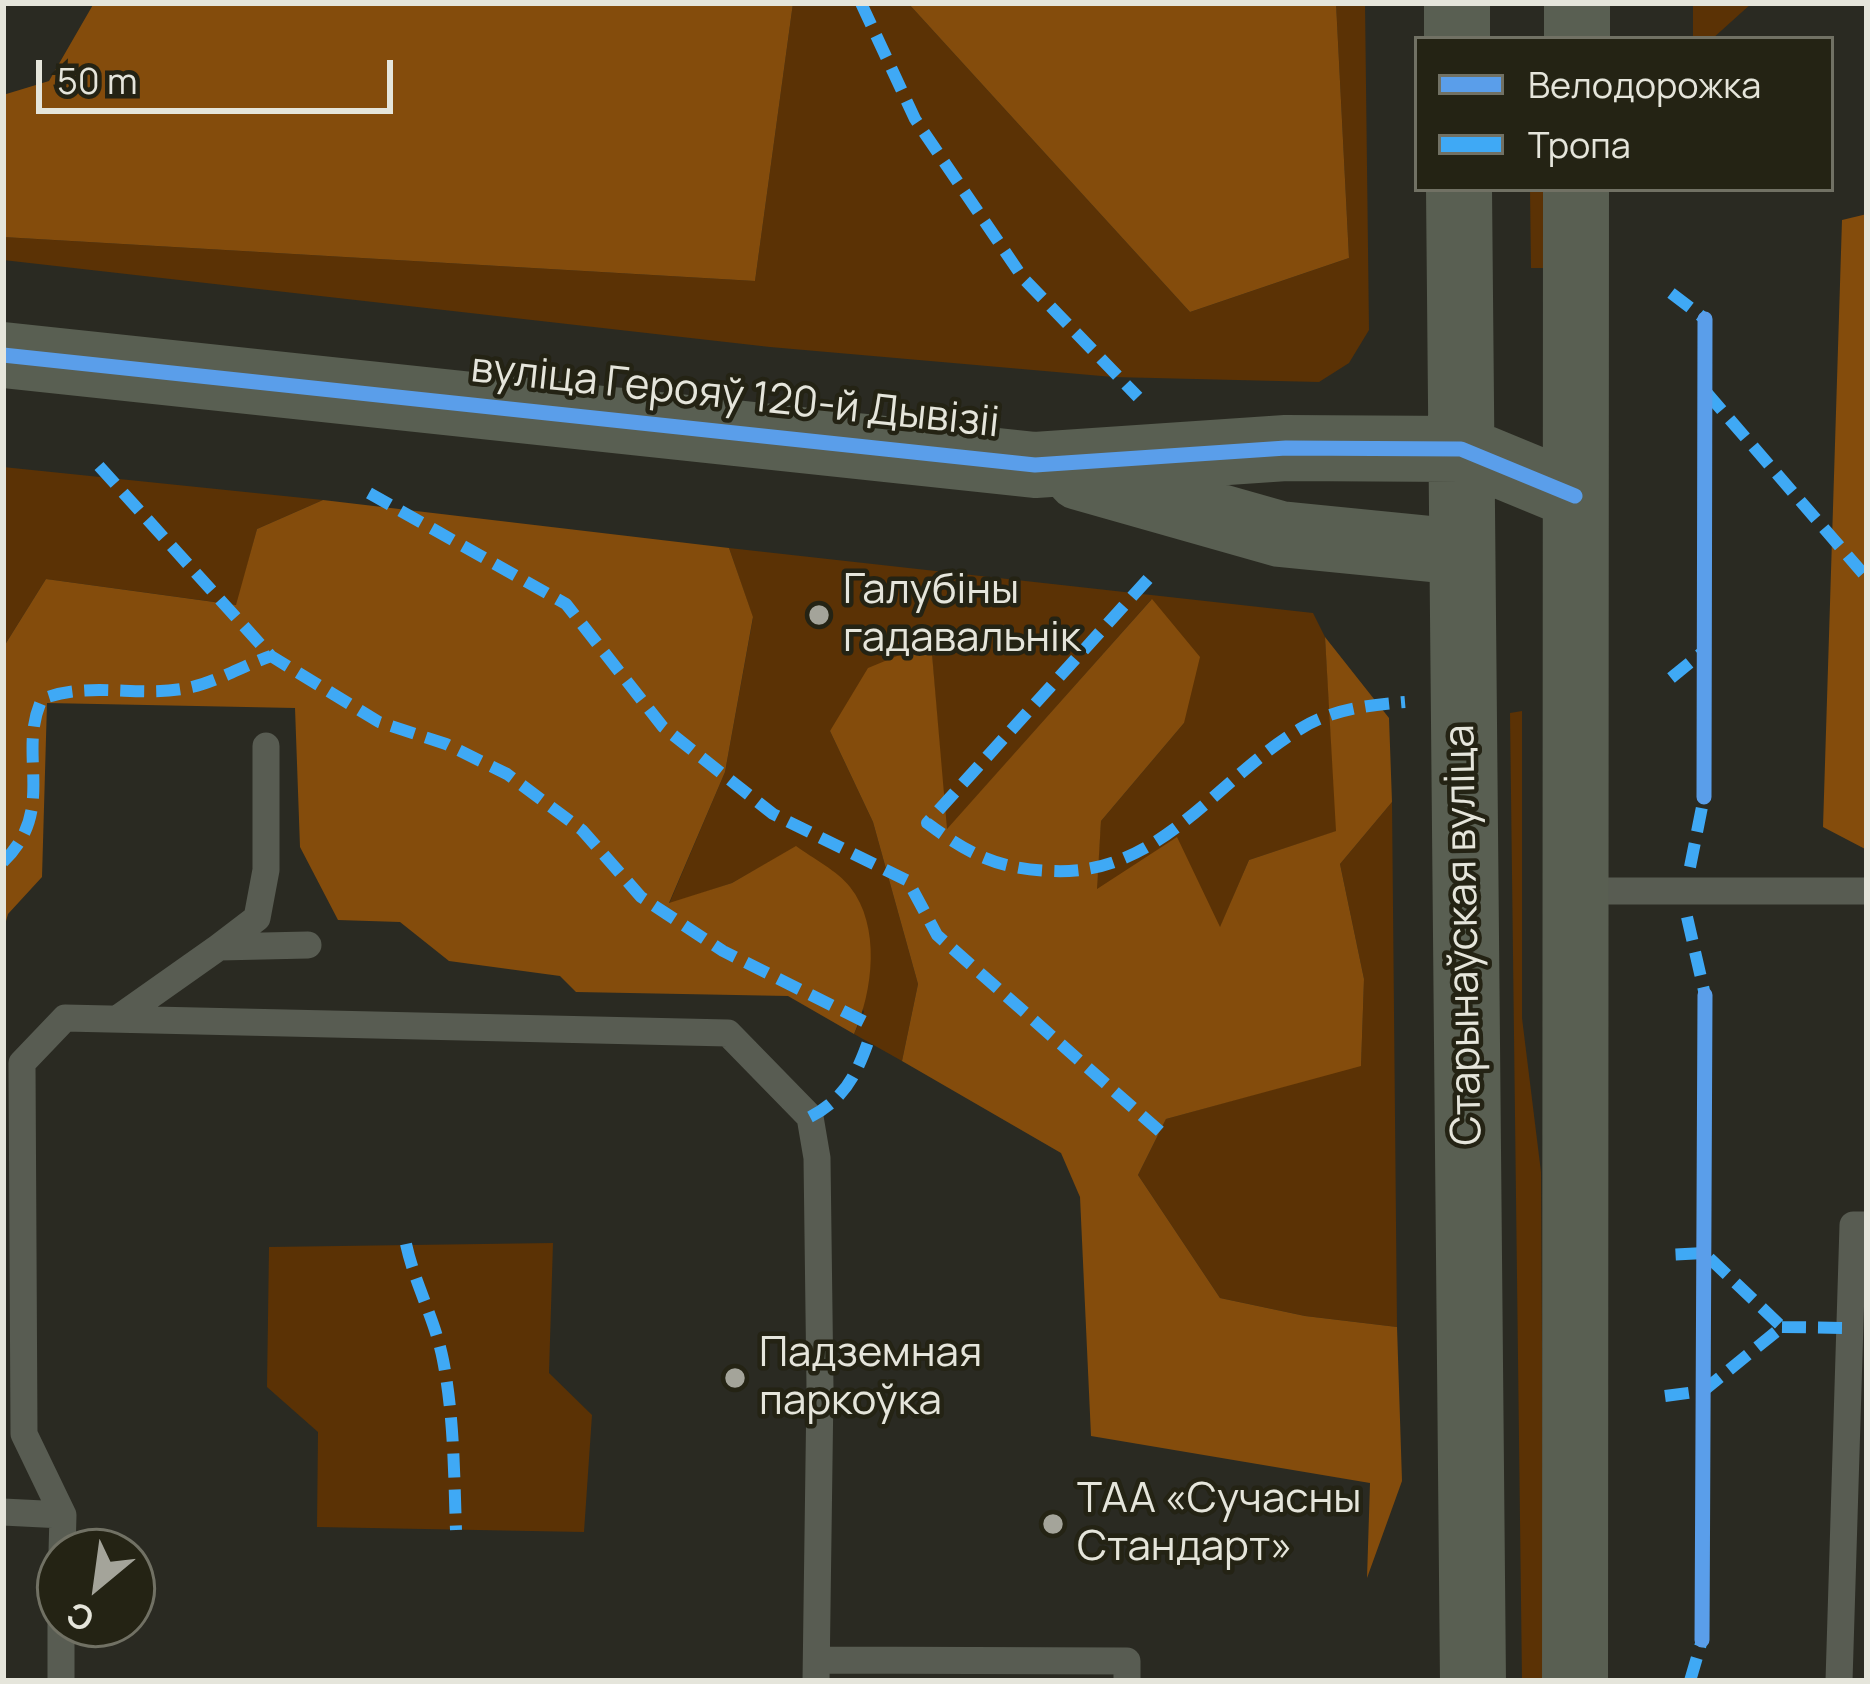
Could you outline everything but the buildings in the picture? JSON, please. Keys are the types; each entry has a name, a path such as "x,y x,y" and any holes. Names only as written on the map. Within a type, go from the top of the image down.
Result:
{"main road":[{"path":"1457,3 1457,36"},
{"path":"1576,36 1577,3"},
{"name":"Старынаўская вуліца","path":"1459,192 1473,1681"},
{"path":"1575,1681 1576,192"},
{"name":"вуліца Герояў 120-й Дывізіі","path":"3,356 1035,465 1280,534 1461,552"},
{"name":"вуліца Герояў 120-й Дывізіі","path":"1035,465 1286,448 1461,449"},
{"path":"1461,449 1575,496"},
{"path":"1461,552 1575,496"}],"lane":[{"path":"117,1019 256,919 266,870 266,746"},
{"path":"1575,891 1867,891"},
{"path":"219,947 308,945"},
{"path":"63,1528 63,1515 24,1434 22,1063 65,1018 728,1033 810,1117 817,1158 816,1670 1126,1671"},
{"path":"1839,1681 1853,1225 1867,1225"},
{"path":"3,1512 63,1515"},
{"path":"61,1681 62,1648"}],"shaded area":[{"path":"94,3 793,3 755,281 3,237 3,95 49,81"},
{"path":"793,3 908,3 1190,312 1349,258 1336,3 1365,3 1369,330 1349,363 1319,382 1113,377 770,347 3,260 3,237 755,281"},
{"path":"908,3 1336,3 1349,258 1190,312"},
{"path":"1693,3 1752,3 1715,36 1693,36"},
{"path":"1530,192 1543,192 1543,268 1531,268"},
{"path":"1867,214 1867,850 1823,827 1842,220"},
{"path":"3,467 323,500 257,529 237,605 46,579 3,648"},
{"path":"323,500 729,548 753,617 725,772 669,903 732,883 796,846 832,870 860,903 870,939 866,998 854,1034 788,996 576,992 560,976 449,961 400,922 338,920 300,847 295,708 47,703 42,877 8,914 3,932 3,648 46,579 236,605 257,529"},
{"path":"729,548 1313,613 1325,637 1337,831 1249,860 1220,928 1096,890 1101,821 1184,723 1151,600 946,831 931,643 830,731 873,822 918,984 902,1061 854,1034 864,1012 796,847 732,883 669,904 725,772 753,618"},
{"path":"1152,599 1200,657 1184,723 1101,821 1097,889 1177,837 1220,927 1249,860 1336,831 1325,637 1389,718 1392,802 1340,864 1364,979 1361,1066 1166,1119 1138,1175 1220,1298 1305,1316 1397,1327 1402,1481 1367,1578 1370,1483 1091,1436 1080,1197 1061,1153 902,1061 918,984 873,822 830,731 868,668 931,642 947,829"},
{"path":"1522,711 1522,1018 1541,1172 1544,1681 1522,1681 1510,713"},
{"path":"1392,802 1397,1327 1305,1316 1220,1298 1138,1175 1166,1119 1361,1065 1364,979 1340,864"},
{"path":"553,1243 549,1373 592,1415 584,1532 317,1527 318,1432 267,1387 269,1247"}],"marked path":[{"path":"861,3 915,119 1023,278 1138,397"},
{"path":"1671,293 1705,319"},
{"path":"1706,392 1867,578"},
{"path":"99,466 271,656 379,722 446,744 507,774 582,830 641,897 723,951 865,1022"},
{"path":"369,493 566,604 663,727 773,814 908,881 937,935 1164,1135"},
{"path":"1148,579 927,823 971,852 1000,863 1033,870 1090,868 1156,842 1269,750 1312,722 1351,709 1405,702"},
{"path":"1671,678 1704,651"},
{"path":"3,862 29,822 35,720 42,699 79,691 192,687 271,656"},
{"path":"1690,867 1704,797"},
{"path":"1687,917 1705,995"},
{"path":"810,1117 847,1086 868,1042"},
{"path":"406,1244 443,1360 456,1530"},
{"path":"1665,1396 1703,1391 1782,1327 1704,1253 1666,1255"},
{"path":"1782,1327 1850,1328"},
{"path":"1690,1681 1702,1640"}],"cycle path":[{"path":"1704,797 1705,319"},
{"path":"3,355 1035,465 1286,448 1461,449 1575,496"},
{"path":"1702,1640 1705,995"}],"place":[{"name":"Галубіны гадавальнік","path":"819,615"},
{"name":"Падземная паркоўка","path":"735,1378"},
{"name":"ТАА «Сучасны Стандарт»","path":"1053,1524"}]}
